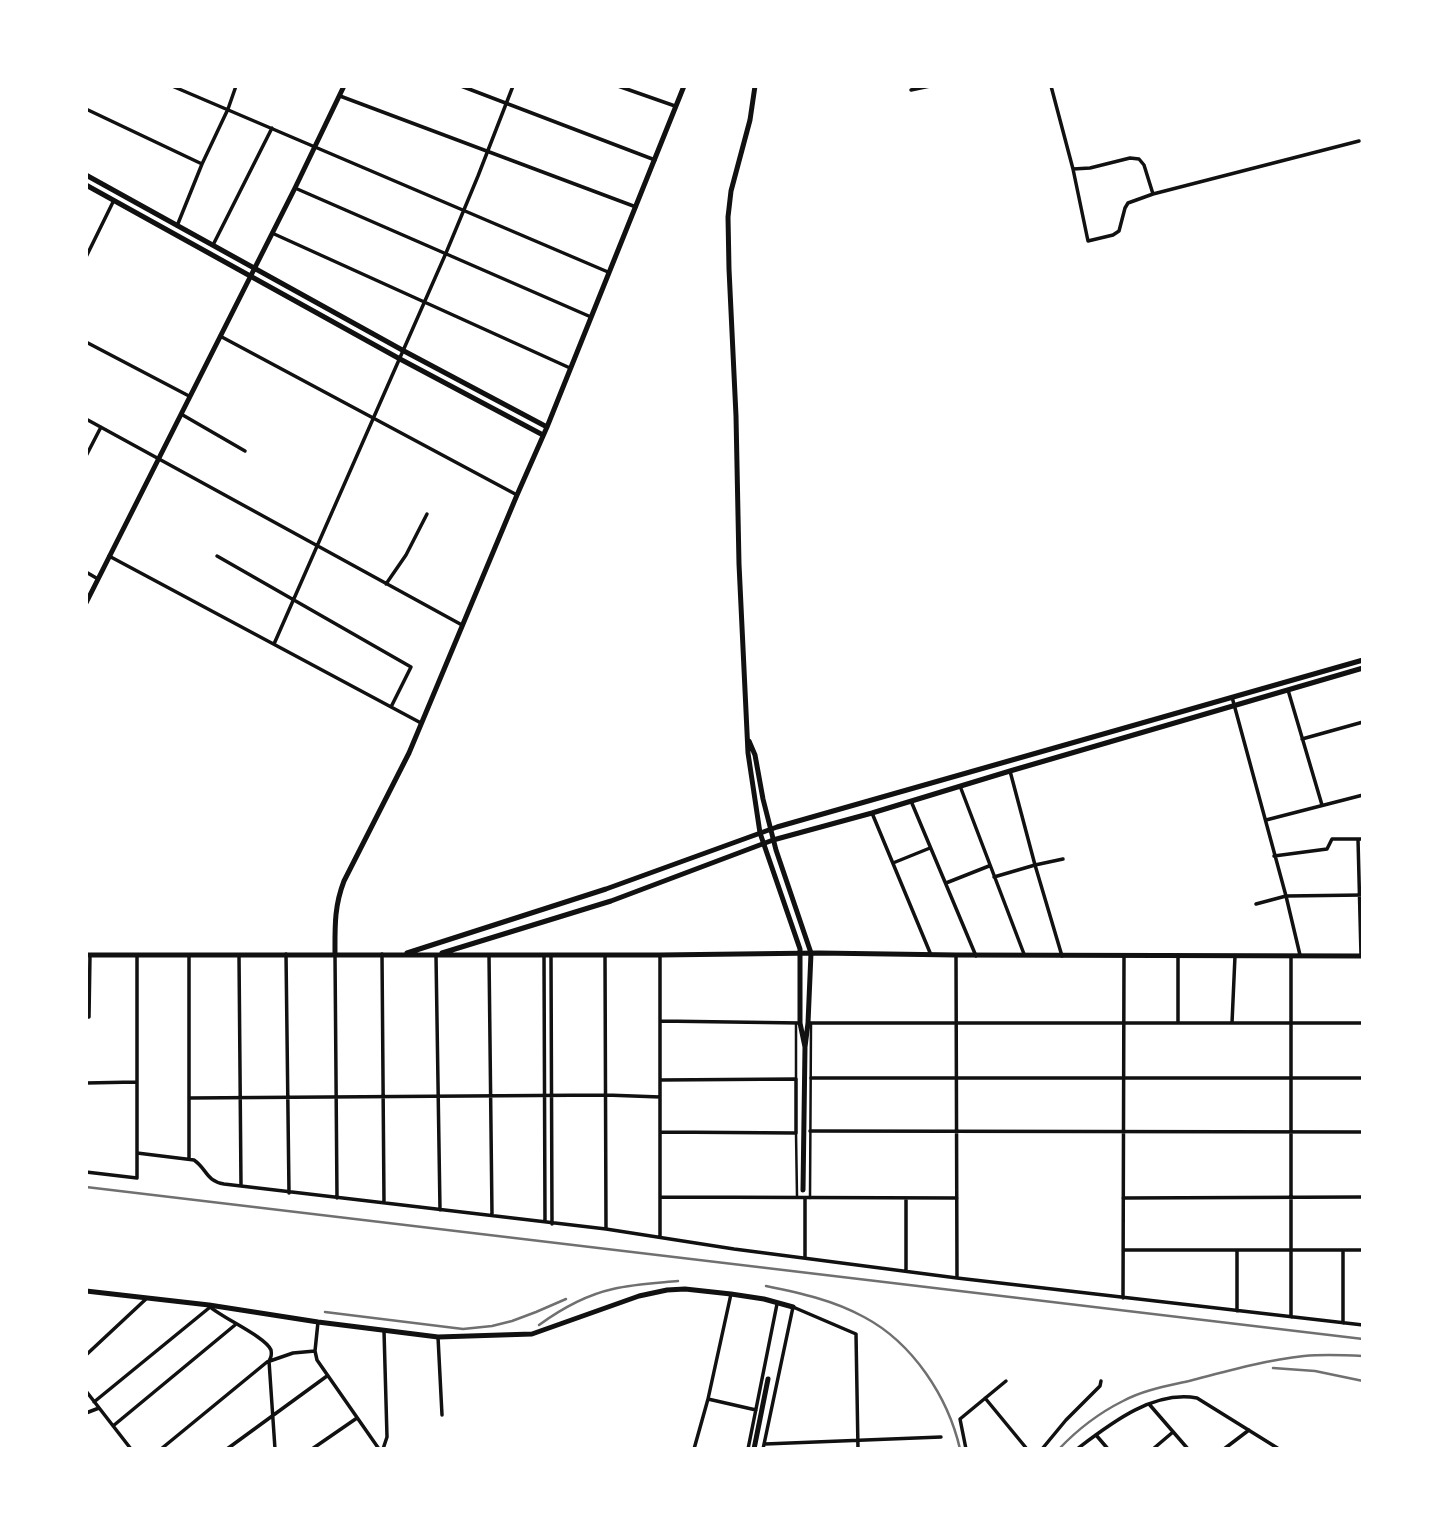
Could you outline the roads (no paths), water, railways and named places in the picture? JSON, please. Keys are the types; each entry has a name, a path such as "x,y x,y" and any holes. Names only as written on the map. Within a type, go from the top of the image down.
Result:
{"street":[{"path":"172,86 609,272"},
{"path":"177,226 236,86"},
{"path":"86,603 344,86"},
{"path":"461,86 654,160"},
{"path":"274,644 446,253 513,86"},
{"path":"618,86 676,106"},
{"path":"337,1198 337,897 409,753 571,369 684,86"},
{"path":"755,86 750,120 731,191 728,217 740,578 748,753 754,799 763,843 800,954 796,1079 797,1198"},
{"path":"911,90 930,86"},
{"path":"1051,86 1088,240 1113,235 1119,231 1128,203 1153,194 1359,141"},
{"path":"340,96 636,207"},
{"path":"86,109 202,164"},
{"path":"212,245 272,128"},
{"path":"1073,169 1090,168 1129,158 1139,159 1144,165 1153,194"},
{"path":"86,175 547,427"},
{"path":"86,185 543,435"},
{"path":"295,188 591,317"},
{"path":"86,257 114,200"},
{"path":"272,233 571,369"},
{"path":"220,336 517,495"},
{"path":"86,342 190,397"},
{"path":"181,414 245,451"},
{"path":"86,419 462,625"},
{"path":"86,457 101,427"},
{"path":"386,584 407,555 427,514"},
{"path":"109,556 421,723"},
{"path":"217,556 411,667 391,707"},
{"path":"86,572 98,579"},
{"path":"401,955 606,889 760,832 1363,660"},
{"path":"436,955 611,901 763,843 1363,668"},
{"path":"1288,690 1322,806"},
{"path":"1232,696 1300,955"},
{"path":"1302,739 1363,722"},
{"path":"748,738 755,755 773,840 811,953 810,1131 805,1257"},
{"path":"1010,771 1062,956"},
{"path":"960,786 1024,956"},
{"path":"1266,820 1363,795"},
{"path":"911,801 976,956"},
{"path":"872,813 930,955"},
{"path":"87,1017 88,955 811,953 956,956 1362,956 1361,839 1332,839 1328,849 1274,856"},
{"path":"893,863 930,848"},
{"path":"994,877 1063,859"},
{"path":"946,883 990,866"},
{"path":"1256,904 1286,896 1361,895"},
{"path":"286,954 289,1193"},
{"path":"382,954 384,1203"},
{"path":"86,1172 137,1178 137,955"},
{"path":"189,955 190,1158"},
{"path":"239,955 241,1186"},
{"path":"436,955 440,1210"},
{"path":"489,955 492,1215"},
{"path":"547,955 552,1224"},
{"path":"545,1222 547,955"},
{"path":"606,955 606,1229"},
{"path":"660,955 660,1237"},
{"path":"1178,955 1178,1023"},
{"path":"956,956 957,1278"},
{"path":"1123,1298 1124,956"},
{"path":"1232,1023 1234,956"},
{"path":"1291,956 1291,1317"},
{"path":"660,1021 798,1023"},
{"path":"798,1023 805,1047"},
{"path":"810,1023 1363,1023"},
{"path":"803,1190 805,1047 810,1023"},
{"path":"811,1078 1363,1078"},
{"path":"660,1080 796,1079"},
{"path":"86,1083 137,1082"},
{"path":"189,1098 660,1097"},
{"path":"810,1131 1363,1132"},
{"path":"660,1132 796,1133"},
{"path":"137,1153 190,1158 198,1162 214,1182 289,1193 606,1229 957,1278 1363,1325"},
{"path":"660,1197 957,1198"},
{"path":"1123,1198 1363,1197"},
{"path":"906,1198 906,1271"},
{"path":"1123,1250 1363,1250"},
{"path":"1237,1250 1237,1311"},
{"path":"1343,1250 1343,1323"},
{"path":"86,1291 438,1337 532,1334 639,1296 664,1290 685,1289 778,1302 856,1334 858,1449"},
{"path":"694,1449 731,1294"},
{"path":"86,1355 148,1298"},
{"path":"748,1449 778,1302"},
{"path":"209,1306 267,1344 272,1353 269,1361 275,1449"},
{"path":"94,1402 209,1306"},
{"path":"793,1307 764,1447 941,1437"},
{"path":"318,1322 315,1351 317,1360 381,1449 387,1437 384,1331"},
{"path":"113,1426 235,1324"},
{"path":"438,1337 442,1415"},
{"path":"161,1449 269,1361 298,1352 315,1351"},
{"path":"227,1449 328,1376"},
{"path":"754,1449 768,1380"},
{"path":"966,1449 960,1419 1006,1381"},
{"path":"1042,1449 1100,1386 1101,1381"},
{"path":"86,1391 131,1449"},
{"path":"1077,1449 1149,1404 1186,1396 1197,1398 1279,1449"},
{"path":"985,1398 1027,1449"},
{"path":"708,1399 756,1410"},
{"path":"1149,1404 1188,1449"},
{"path":"86,1413 99,1408"},
{"path":"312,1449 357,1418"},
{"path":"1224,1449 1249,1430"},
{"path":"1153,1449 1173,1432"},
{"path":"1096,1435 1108,1449"}],"railway":[{"path":"86,1187 1363,1339"},
{"path":"539,1325 556,1313 593,1295 629,1286 678,1281"},
{"path":"766,1286 804,1294 840,1306 864,1317 898,1341 913,1356 937,1391 947,1410 960,1449"},
{"path":"325,1312 463,1329 512,1321 566,1299"},
{"path":"1059,1449 1097,1416 1147,1391 1290,1358 1319,1355 1363,1356"},
{"path":"1273,1368 1315,1371 1363,1381"}]}
